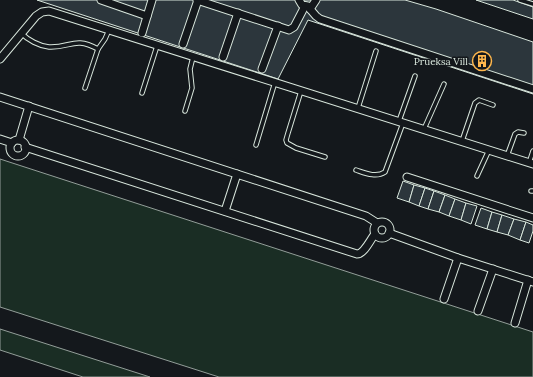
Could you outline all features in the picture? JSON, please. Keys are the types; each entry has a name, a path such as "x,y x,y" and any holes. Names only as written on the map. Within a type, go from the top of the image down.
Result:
{"street":[{"path":"101,0 147,16"},
{"path":"142,33 152,0"},
{"path":"183,44 197,0 289,30 292,29 307,7 316,0"},
{"path":"299,0 320,19 533,89"},
{"path":"0,59 36,16 49,10 157,46 401,121 531,164"},
{"path":"223,56 238,14"},
{"path":"262,69 278,26"},
{"path":"0,97 366,216 377,223 380,222 389,226 389,232 386,236 382,238 375,234"},
{"path":"19,140 29,106"},
{"path":"0,139 12,143 19,140"},
{"path":"19,140 24,143 26,147 357,254 361,254 363,252 375,234 374,227 377,223"},
{"path":"12,143 10,149 13,154 16,155 23,153 26,147"},
{"path":"224,211 237,174"},
{"path":"407,176 533,218"},
{"path":"389,232 458,258 531,281 515,323"},
{"path":"444,300 458,258"},
{"path":"478,311 493,269"}],"lane":[{"path":"520,0 533,4"},
{"path":"85,88 98,49 106,39 109,30"},
{"path":"21,33 28,39 47,47 82,43 98,49"},
{"path":"142,93 157,46"},
{"path":"358,108 376,51"},
{"path":"185,111 192,88 190,69 194,57"},
{"path":"356,170 375,175 385,172 415,76"},
{"path":"256,145 275,82"},
{"path":"424,129 444,84"},
{"path":"301,90 286,140 287,143 296,148 325,157"},
{"path":"462,141 475,103 478,100 493,105"},
{"path":"507,156 515,134 518,132 524,133"},
{"path":"477,176 489,150"},
{"path":"531,164 533,151"}],"green space":[{"path":"0,159 533,332 533,377 219,377 0,307"},
{"path":"0,329 150,377 83,377 0,350"}],"building":[{"name":"Prueksa Vill","path":"37,0 405,0 533,42 533,94 308,20 278,79"},
{"path":"476,0 513,0 533,7 533,19"},
{"path":"403,181 414,185 409,202 397,198"},
{"path":"414,185 425,188 419,206 409,202"},
{"path":"425,188 434,191 428,209 419,206"},
{"path":"434,191 445,195 439,212 428,209"},
{"path":"445,195 455,199 449,216 439,212"},
{"path":"455,199 466,203 461,220 449,216"},
{"path":"466,203 477,206 471,224 461,220"},
{"path":"481,208 492,212 487,229 475,225"},
{"path":"492,212 502,215 497,232 487,229"},
{"path":"502,215 514,219 508,235 497,232"},
{"path":"514,219 526,222 520,240 508,235"},
{"path":"526,222 533,225 533,231 529,243 520,240"}],"place":[{"name":"Prueksa Vill","path":"482,61"}]}
